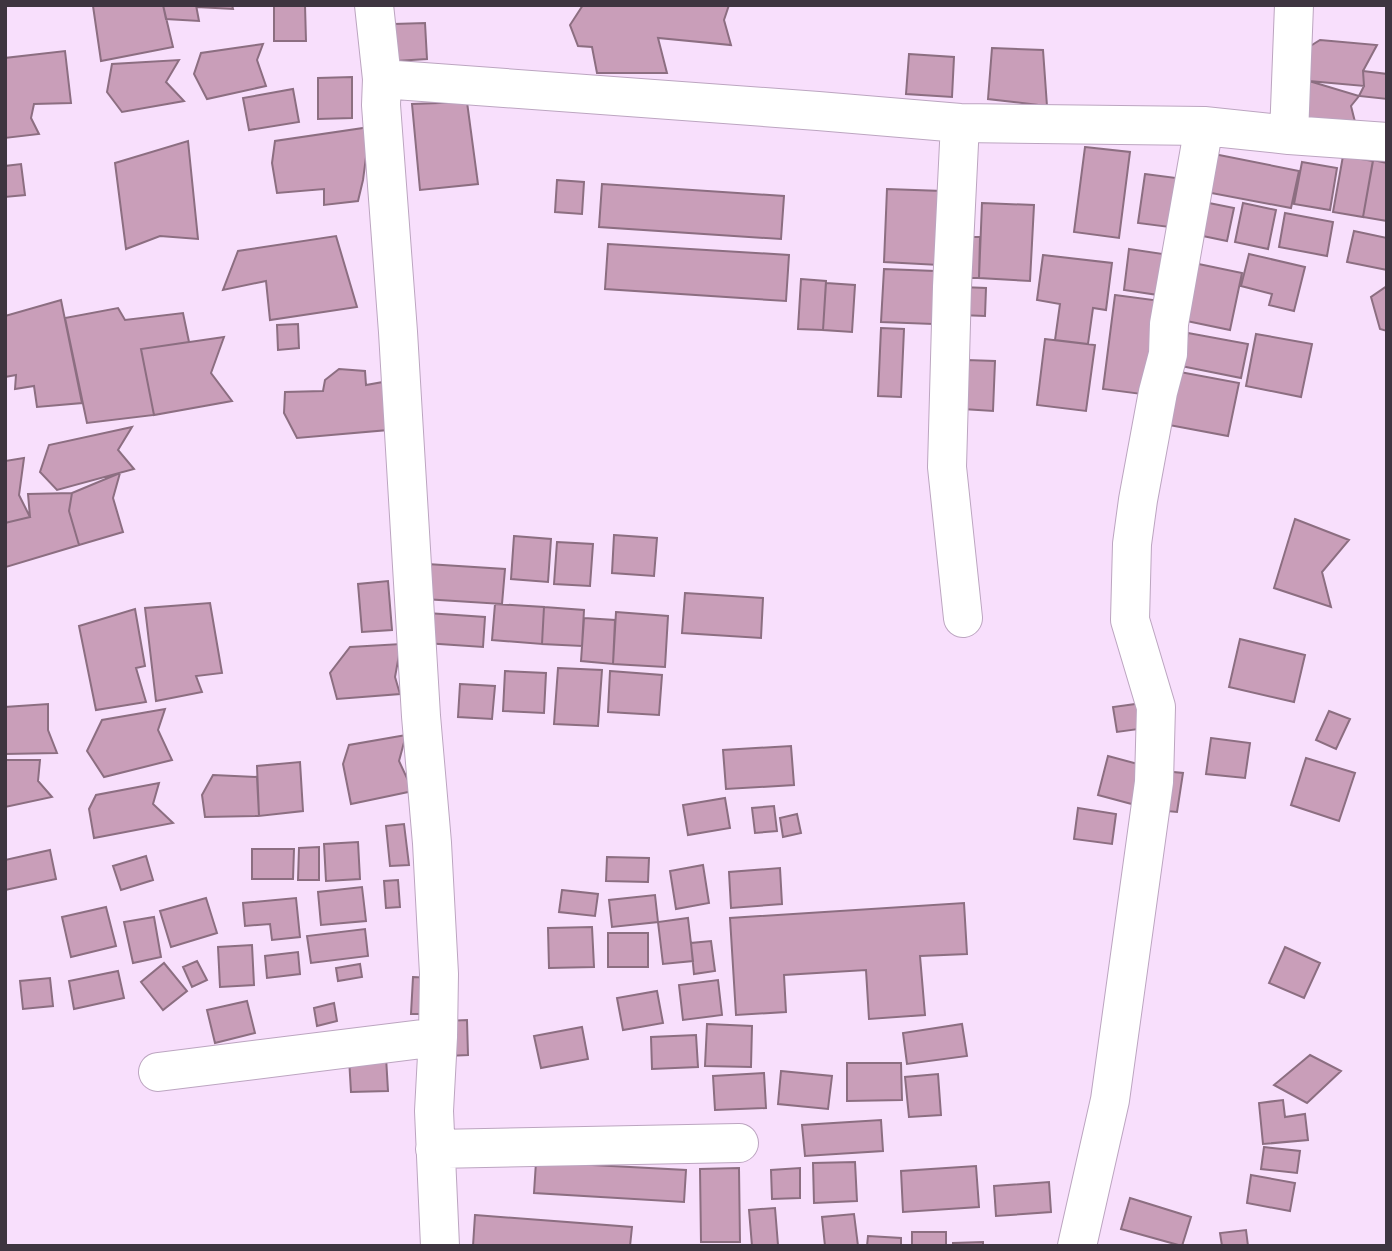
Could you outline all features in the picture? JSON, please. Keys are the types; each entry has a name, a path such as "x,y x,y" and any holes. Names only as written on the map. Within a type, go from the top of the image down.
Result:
{"street":[{"path":"374,5 382,79 381,105 439,974 433,1111 440,1246"},
{"path":"1289,135 1294,5"},
{"path":"382,79 960,123 1204,126 1387,142"},
{"path":"960,123 947,467 963,618"},
{"path":"1077,1246 1110,1100 1154,782 1156,707 1130,620 1132,544 1158,392 1168,354 1169,324 1204,126"},
{"path":"158,1072 438,1037"},
{"path":"435,1149 739,1143"}],"building":[{"path":"163,5 173,47 101,61 93,6"},
{"path":"163,5 196,5 199,21 166,19"},
{"path":"196,5 232,5 233,9 197,7"},
{"path":"274,5 305,5 306,41 274,41"},
{"path":"583,5 729,5 724,20 731,45 658,38 667,73 597,73 592,47 578,46 570,25"},
{"path":"425,23 427,59 396,61 394,24"},
{"path":"1320,40 1377,45 1363,71 1364,86 1309,81 1293,57"},
{"path":"263,44 257,60 266,86 207,99 194,74 201,53"},
{"path":"992,48 1043,50 1047,106 988,99"},
{"path":"65,51 71,103 34,104 31,118 39,134 5,138 5,58"},
{"path":"909,54 954,57 952,97 906,94"},
{"path":"179,60 166,82 184,101 122,112 107,92 112,64"},
{"path":"1363,71 1387,74 1387,99 1359,96 1364,86"},
{"path":"352,77 352,118 318,119 318,78"},
{"path":"1309,81 1359,96 1351,106 1356,126 1308,123"},
{"path":"293,89 299,122 249,130 243,98"},
{"path":"467,102 478,184 420,190 412,104"},
{"path":"370,127 358,201 324,205 324,189 277,193 272,163 275,141"},
{"path":"188,141 198,239 160,236 126,249 115,163"},
{"path":"1085,147 1130,152 1119,238 1074,232"},
{"path":"1214,154 1299,171 1291,208 1206,192"},
{"path":"1343,156 1373,161 1363,217 1333,212"},
{"path":"1373,160 1387,163 1387,221 1363,217"},
{"path":"1302,162 1337,168 1330,210 1294,204"},
{"path":"21,164 25,195 5,197 5,166"},
{"path":"1145,174 1184,179 1177,228 1138,223"},
{"path":"557,180 584,182 582,214 555,212"},
{"path":"602,184 784,196 781,239 599,227"},
{"path":"887,189 942,191 939,265 884,262"},
{"path":"1199,201 1234,208 1227,241 1193,234"},
{"path":"982,203 1034,205 1030,281 979,278"},
{"path":"1243,203 1276,210 1268,249 1235,242"},
{"path":"1285,213 1333,222 1327,256 1279,247"},
{"path":"1354,231 1387,238 1387,270 1347,262"},
{"path":"336,236 357,307 270,320 266,281 223,290 238,251"},
{"path":"965,237 980,237 979,278 963,278"},
{"path":"608,244 789,255 786,301 605,289"},
{"path":"1129,249 1163,254 1158,295 1124,290"},
{"path":"1249,254 1305,267 1294,311 1269,305 1272,294 1241,286"},
{"path":"1043,255 1112,263 1106,310 1093,308 1088,344 1055,340 1060,304 1037,300"},
{"path":"1189,262 1242,273 1230,330 1177,319"},
{"path":"884,269 935,271 933,324 881,322"},
{"path":"801,279 826,281 823,330 798,329"},
{"path":"826,283 855,285 852,332 823,330"},
{"path":"1387,286 1387,331 1380,329 1371,297"},
{"path":"961,287 986,288 985,316 960,315"},
{"path":"1115,295 1161,301 1149,395 1103,389"},
{"path":"61,300 82,403 37,407 34,386 15,389 16,375 5,377 5,316"},
{"path":"118,308 125,320 183,313 189,342 141,349 154,415 87,423 65,318"},
{"path":"298,324 299,348 278,350 277,325"},
{"path":"881,328 904,329 901,397 878,396"},
{"path":"1188,333 1248,344 1241,378 1181,366"},
{"path":"1256,334 1312,344 1301,397 1246,386"},
{"path":"224,337 211,373 232,401 154,415 141,349"},
{"path":"1045,339 1095,345 1086,411 1037,405"},
{"path":"966,360 995,361 993,411 963,409"},
{"path":"339,369 365,371 366,385 383,382 388,430 297,438 284,413 285,392 323,391 325,380"},
{"path":"1180,372 1239,383 1228,436 1169,425"},
{"path":"132,427 118,450 134,469 57,490 40,472 49,445"},
{"path":"24,458 19,495 30,517 5,523 5,461"},
{"path":"120,473 113,498 123,532 79,545 69,511 72,493"},
{"path":"72,493 69,511 79,545 6,567 5,523 30,517 28,494"},
{"path":"1295,519 1349,540 1322,572 1331,607 1274,588"},
{"path":"614,535 657,538 654,576 612,573"},
{"path":"514,536 551,539 548,582 511,579"},
{"path":"557,542 593,544 590,586 554,584"},
{"path":"427,564 505,569 502,604 424,599"},
{"path":"388,581 392,630 362,632 358,584"},
{"path":"685,593 763,598 761,638 682,633"},
{"path":"210,603 222,673 196,676 202,692 156,701 145,608"},
{"path":"495,604 544,607 542,644 492,640"},
{"path":"544,607 584,610 582,646 542,644"},
{"path":"135,609 145,666 136,668 146,702 96,710 79,626"},
{"path":"616,612 668,616 665,667 613,664"},
{"path":"427,613 485,617 483,647 425,643"},
{"path":"584,618 615,620 613,664 581,661"},
{"path":"1240,639 1305,655 1294,702 1229,687"},
{"path":"401,644 395,677 400,694 337,699 330,673 350,647"},
{"path":"558,668 602,670 598,726 554,724"},
{"path":"505,671 546,673 544,713 503,711"},
{"path":"610,671 662,675 659,715 608,712"},
{"path":"460,684 495,686 492,719 458,717"},
{"path":"1143,703 1146,728 1117,732 1113,707"},
{"path":"48,704 48,730 57,753 5,754 5,707"},
{"path":"165,709 158,730 172,760 104,777 87,751 102,720"},
{"path":"1329,711 1350,719 1336,749 1316,740"},
{"path":"406,735 399,761 413,791 351,804 343,764 349,745"},
{"path":"1211,738 1250,743 1245,778 1206,774"},
{"path":"791,746 794,785 726,789 723,750"},
{"path":"1108,756 1149,767 1139,806 1098,795"},
{"path":"1306,758 1355,773 1339,821 1291,805"},
{"path":"5,760 40,760 38,781 52,797 5,807"},
{"path":"300,762 303,811 259,816 257,766"},
{"path":"1163,771 1183,773 1177,812 1157,810"},
{"path":"213,775 257,777 259,816 205,817 202,795"},
{"path":"159,783 153,804 173,823 94,838 89,809 96,795"},
{"path":"725,798 730,828 688,835 683,805"},
{"path":"774,806 777,831 755,833 752,808"},
{"path":"1078,808 1116,814 1112,844 1074,839"},
{"path":"797,814 801,833 783,837 780,818"},
{"path":"404,824 409,865 390,866 386,826"},
{"path":"358,842 360,879 326,881 324,844"},
{"path":"319,847 319,880 298,880 299,848"},
{"path":"252,849 294,849 293,879 252,879"},
{"path":"50,850 56,879 5,890 5,860"},
{"path":"146,856 153,880 121,890 113,866"},
{"path":"607,857 649,858 648,882 606,881"},
{"path":"703,865 709,903 676,909 670,871"},
{"path":"780,868 782,904 731,908 729,872"},
{"path":"398,880 400,907 386,908 384,881"},
{"path":"362,887 366,921 321,925 318,892"},
{"path":"562,890 598,894 595,916 559,912"},
{"path":"655,895 658,922 612,927 609,900"},
{"path":"206,898 217,933 171,947 160,911"},
{"path":"296,898 300,937 272,940 270,924 245,926 243,903"},
{"path":"964,903 967,954 920,956 925,1015 869,1019 866,970 784,975 786,1012 736,1015 730,918"},
{"path":"106,907 116,946 71,957 62,917"},
{"path":"154,917 161,957 133,963 124,922"},
{"path":"688,918 693,961 663,964 658,922"},
{"path":"592,927 594,967 549,968 548,928"},
{"path":"365,929 368,956 311,963 307,936"},
{"path":"608,933 648,933 648,967 608,967"},
{"path":"711,941 715,971 694,974 691,943"},
{"path":"252,945 254,985 220,987 218,947"},
{"path":"1285,947 1320,963 1304,998 1269,983"},
{"path":"298,952 300,974 267,978 265,956"},
{"path":"197,961 207,980 192,987 183,967"},
{"path":"164,963 187,991 163,1010 141,982"},
{"path":"360,964 362,977 338,981 336,968"},
{"path":"118,971 124,998 74,1009 69,981"},
{"path":"413,977 431,978 429,1014 411,1014"},
{"path":"50,978 53,1006 23,1009 20,981"},
{"path":"718,980 722,1015 683,1020 679,985"},
{"path":"657,991 663,1023 623,1030 617,998"},
{"path":"247,1001 255,1033 215,1043 207,1010"},
{"path":"334,1003 337,1021 317,1026 314,1008"},
{"path":"467,1020 468,1055 447,1056 446,1021"},
{"path":"707,1024 752,1026 751,1067 705,1066"},
{"path":"962,1024 967,1056 907,1064 903,1033"},
{"path":"582,1027 588,1059 541,1068 534,1036"},
{"path":"696,1035 698,1067 652,1069 651,1037"},
{"path":"1310,1055 1341,1071 1307,1103 1274,1085"},
{"path":"386,1057 388,1091 351,1092 349,1058"},
{"path":"847,1063 901,1063 902,1100 847,1101"},
{"path":"781,1071 832,1076 828,1109 778,1104"},
{"path":"764,1073 766,1108 715,1110 713,1076"},
{"path":"938,1074 941,1115 909,1117 905,1077"},
{"path":"1283,1100 1285,1117 1305,1114 1308,1140 1263,1144 1259,1103"},
{"path":"881,1120 883,1151 805,1156 802,1125"},
{"path":"1264,1147 1300,1151 1297,1173 1261,1169"},
{"path":"536,1162 686,1170 684,1202 534,1193"},
{"path":"855,1162 857,1201 814,1203 813,1163"},
{"path":"976,1166 979,1207 903,1212 901,1171"},
{"path":"739,1168 740,1242 701,1242 700,1169"},
{"path":"800,1168 800,1198 772,1199 771,1170"},
{"path":"1251,1175 1295,1183 1290,1211 1247,1203"},
{"path":"1049,1182 1051,1212 996,1216 994,1186"},
{"path":"1130,1198 1191,1217 1182,1246 1121,1229"},
{"path":"775,1208 778,1245 752,1246 749,1210"},
{"path":"854,1214 858,1246 825,1246 822,1217"},
{"path":"475,1215 632,1227 630,1246 473,1246"},
{"path":"1246,1230 1248,1246 1222,1246 1220,1233"},
{"path":"912,1232 946,1232 946,1246 912,1246"},
{"path":"868,1236 901,1238 901,1246 867,1246"},
{"path":"983,1242 983,1246 953,1246 953,1243"}]}
